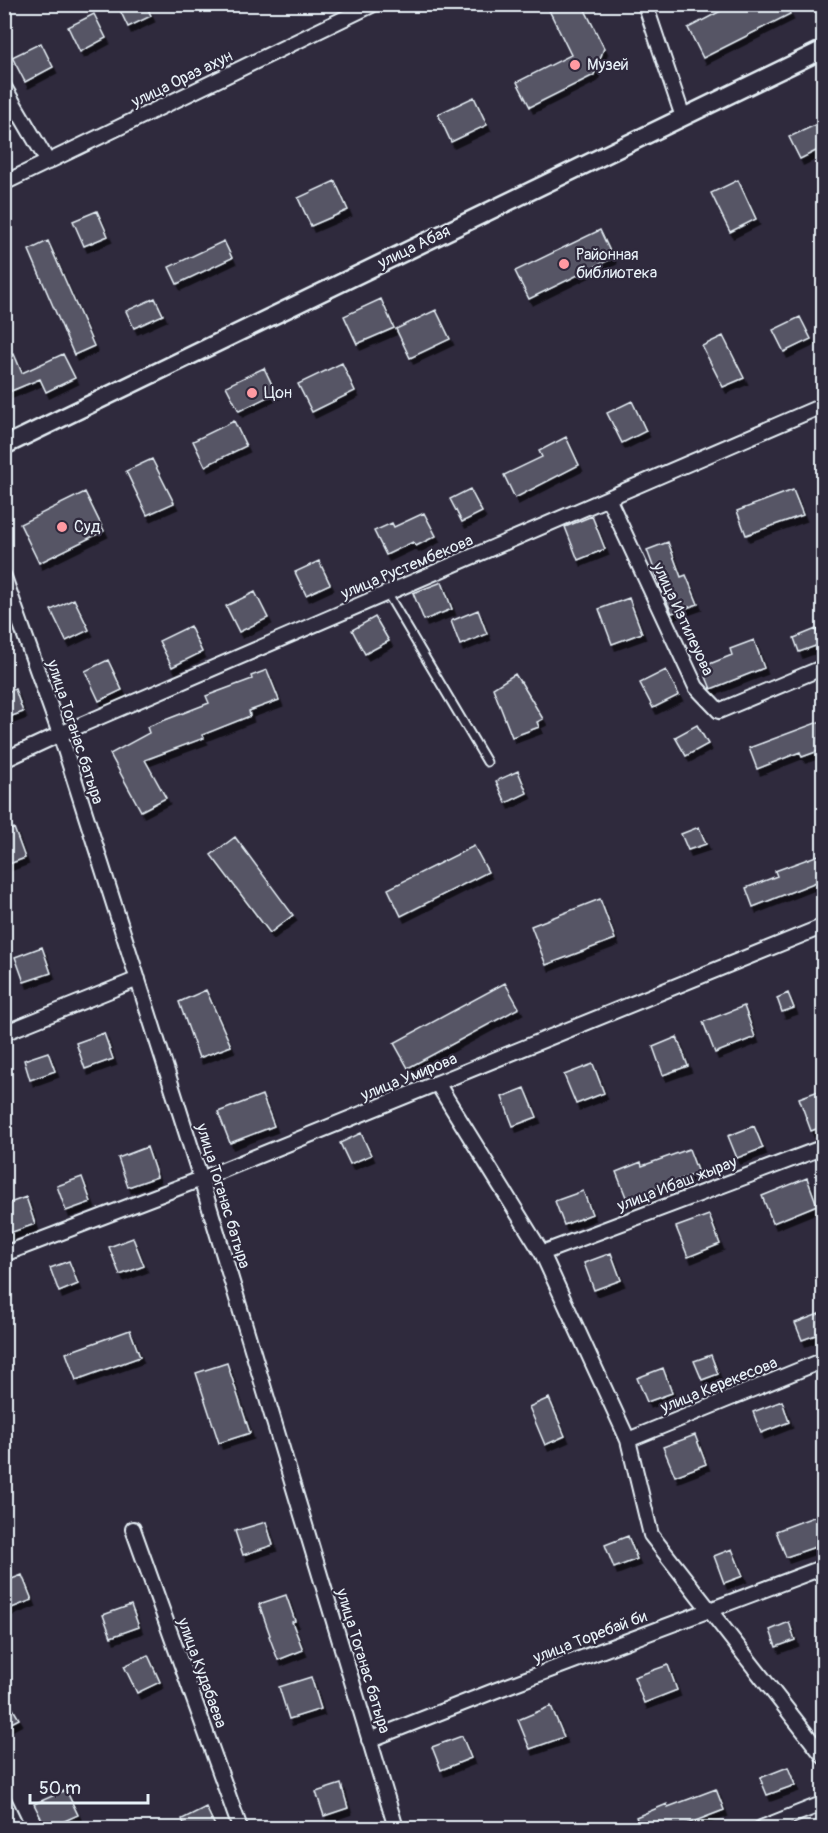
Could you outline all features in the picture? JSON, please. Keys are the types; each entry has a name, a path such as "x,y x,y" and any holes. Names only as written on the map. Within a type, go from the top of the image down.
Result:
{"street":[{"name":"улица Ораз ахун","path":"4,183 374,4"},
{"path":"645,4 682,117"},
{"name":"улица Абая","path":"4,446 824,49"},
{"path":"4,87 48,162"},
{"name":"улица Рустембекова","path":"4,760 824,405"},
{"name":"улица Изтилеуова","path":"608,498 696,687 719,711 824,667"},
{"name":"улица Тоганас батыра","path":"4,577 60,734 201,1179 396,1828"},
{"name":"улица Умирова","path":"4,1254 201,1179 824,926"},
{"path":"4,1033 138,979"},
{"path":"437,1083 542,1253 628,1440 651,1535 824,1757"},
{"name":"улица Ибаш жырау","path":"542,1253 824,1147"},
{"name":"улица Керекесова","path":"628,1440 824,1360"},
{"name":"улица Кудабаева","path":"134,1529 240,1828"},
{"name":"улица Торебай би","path":"369,1740 824,1567"},
{"path":"4,1801 17,1828"},
{"path":"761,1828 824,1803"}],"lane":[{"path":"387,593 487,762"}],"building":[{"path":"117,4 146,4 151,16 128,27"},
{"name":"Музей","path":"546,4 582,4 604,48 594,75 530,107 517,82 571,55"},
{"path":"734,4 785,4 790,14 703,58 688,28"},
{"path":"94,14 106,38 80,52 68,27"},
{"path":"41,43 53,67 25,82 12,57"},
{"path":"474,97 487,125 451,142 438,114"},
{"path":"824,121 824,147 800,159 789,137"},
{"path":"738,180 756,219 730,232 711,193"},
{"path":"335,181 348,210 311,226 298,198"},
{"path":"97,211 108,236 84,246 73,221"},
{"name":"Районная библиотека","path":"600,230 613,258 529,299 515,271"},
{"path":"48,241 94,346 74,355 29,250"},
{"path":"224,241 232,258 177,284 169,267"},
{"path":"155,298 163,315 134,328 126,311"},
{"path":"381,299 394,328 357,344 344,316"},
{"path":"436,310 450,339 410,358 396,329"},
{"path":"800,317 811,339 784,352 773,330"},
{"path":"723,336 744,378 723,387 702,346"},
{"path":"14,354 22,373 63,354 75,378 46,392 40,379 4,394 4,358"},
{"path":"342,363 355,391 312,412 298,384"},
{"path":"264,368 276,393 239,411 226,386"},
{"path":"632,401 646,431 622,443 607,413"},
{"path":"234,421 246,446 205,466 193,441"},
{"path":"566,437 579,465 515,498 504,475 542,457 539,451"},
{"path":"152,459 174,503 147,515 126,471"},
{"path":"470,489 482,512 462,522 450,499"},
{"path":"793,490 803,515 746,535 737,511"},
{"name":"Суд","path":"85,492 104,531 39,563 20,524"},
{"path":"424,513 436,536 416,546 413,542 386,555 374,531 392,523 394,527"},
{"path":"592,516 605,549 578,560 565,527"},
{"path":"668,542 681,577 686,575 698,604 672,613 647,550"},
{"path":"319,561 330,584 306,595 295,572"},
{"path":"442,582 452,609 424,620 413,593"},
{"path":"255,592 268,618 239,632 226,606"},
{"path":"629,598 642,633 612,644 599,609"},
{"path":"74,599 89,630 66,641 51,610"},
{"path":"478,610 487,634 460,645 451,621"},
{"path":"375,617 389,641 365,654 352,630"},
{"path":"190,626 202,652 172,667 159,641"},
{"path":"816,629 821,644 799,652 794,638"},
{"path":"754,640 764,668 711,689 702,667 732,655 730,649"},
{"path":"108,660 122,690 99,701 85,671"},
{"path":"267,670 279,700 249,711 250,716 202,735 204,738 145,760 166,798 141,811 110,754 149,733 147,727 209,703 206,696 252,679 251,676"},
{"path":"666,670 679,695 653,708 640,683"},
{"path":"515,674 543,719 537,722 539,727 512,737 493,688"},
{"path":"15,689 23,712 4,719 4,693"},
{"path":"824,720 824,749 802,757 800,752 757,769 749,748"},
{"path":"697,725 708,744 686,756 675,737"},
{"path":"518,771 527,793 506,803 496,781"},
{"path":"699,827 706,844 688,850 681,834"},
{"path":"14,828 25,858 4,866 4,832"},
{"path":"235,837 293,915 270,933 211,855"},
{"path":"474,846 488,872 401,916 388,889"},
{"path":"824,853 824,879 753,907 746,888 777,876 775,871"},
{"path":"600,899 615,939 546,965 531,926"},
{"path":"42,947 51,973 24,982 15,957"},
{"path":"505,983 519,1008 408,1068 394,1043"},
{"path":"206,990 231,1046 199,1058 179,1002"},
{"path":"788,993 794,1008 782,1012 777,998"},
{"path":"744,1006 755,1037 715,1053 703,1022"},
{"path":"104,1033 113,1059 85,1069 76,1043"},
{"path":"677,1037 688,1066 663,1075 653,1047"},
{"path":"48,1052 55,1071 30,1080 24,1060"},
{"path":"593,1064 604,1093 576,1104 564,1075"},
{"path":"525,1088 537,1117 513,1126 502,1097"},
{"path":"824,1089 824,1126 811,1131 799,1098"},
{"path":"262,1095 274,1126 230,1143 218,1112"},
{"path":"754,1126 763,1148 737,1158 728,1136"},
{"path":"361,1133 371,1155 350,1164 340,1143"},
{"path":"147,1147 157,1177 128,1187 118,1158"},
{"path":"689,1149 698,1173 652,1190 653,1193 628,1202 616,1172 641,1162 642,1166"},
{"path":"82,1177 91,1202 66,1211 57,1186"},
{"path":"807,1178 817,1205 773,1223 762,1196"},
{"path":"583,1191 592,1214 564,1225 555,1201"},
{"path":"26,1197 35,1224 4,1235 4,1205"},
{"path":"709,1215 720,1244 688,1257 676,1227"},
{"path":"133,1238 144,1266 120,1275 109,1247"},
{"path":"611,1253 621,1280 594,1290 584,1263"},
{"path":"69,1261 78,1284 59,1292 50,1268"},
{"path":"824,1312 824,1332 802,1340 795,1323"},
{"path":"130,1330 140,1357 76,1380 66,1353"},
{"path":"711,1355 718,1374 702,1380 694,1361"},
{"path":"227,1363 250,1433 219,1443 196,1373"},
{"path":"663,1368 672,1393 647,1402 637,1378"},
{"path":"549,1398 565,1436 545,1445 529,1407"},
{"path":"782,1401 789,1422 761,1433 753,1412"},
{"path":"695,1435 706,1464 675,1476 663,1447"},
{"path":"824,1513 824,1544 786,1557 776,1531"},
{"path":"266,1522 273,1545 243,1555 235,1531"},
{"path":"628,1536 637,1559 614,1568 605,1545"},
{"path":"732,1549 743,1576 724,1583 714,1556"},
{"path":"22,1575 32,1600 4,1611 4,1582"},
{"path":"286,1595 295,1621 292,1622 303,1650 278,1660 259,1604"},
{"path":"131,1605 139,1627 111,1637 103,1615"},
{"path":"789,1622 795,1640 776,1647 770,1630"},
{"path":"148,1655 160,1682 137,1693 124,1666"},
{"path":"668,1665 677,1690 644,1703 634,1677"},
{"path":"311,1677 321,1709 289,1719 279,1687"},
{"path":"4,1694 19,1719 4,1727"},
{"path":"551,1706 564,1737 530,1749 518,1720"},
{"path":"462,1736 471,1758 441,1770 432,1747"},
{"path":"788,1767 795,1785 767,1795 760,1778"},
{"path":"341,1784 348,1808 324,1816 316,1792"},
{"path":"716,1789 724,1810 677,1828 640,1828 636,1817 667,1804 668,1807"},
{"path":"66,1790 78,1815 46,1828 34,1804"},
{"path":"206,1807 216,1828 186,1828 182,1819"}],"place":[{"name":"Музей","path":"575,65"},
{"name":"Районная библиотека","path":"564,264"},
{"name":"Цон","path":"252,393"},
{"name":"Суд","path":"62,527"}]}
